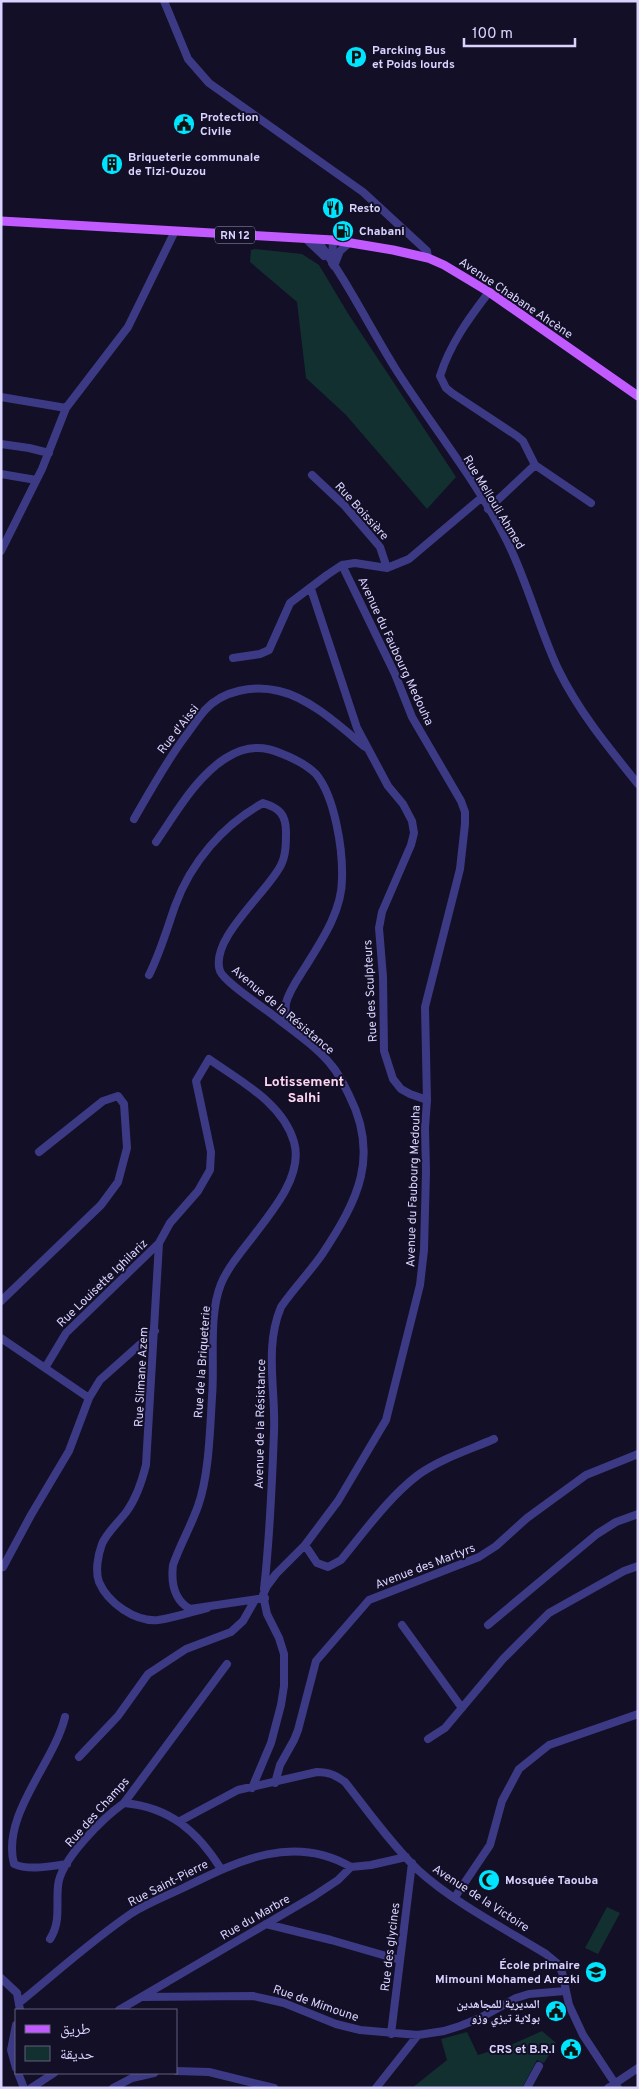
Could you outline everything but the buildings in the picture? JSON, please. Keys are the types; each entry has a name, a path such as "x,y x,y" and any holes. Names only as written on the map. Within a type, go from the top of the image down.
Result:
{"main road":[{"name":"RN 12","path":"1,217 40,223"},
{"path":"1,221 40,223"},
{"name":"Avenue Chabane Ahcène","path":"40,223 333,240 428,258 444,265 489,292 638,396"}],"street":[{"path":"164,1 188,59 209,83 363,192 427,251 428,258"},
{"path":"2,550 48,454 66,408 128,326 174,231"},
{"path":"306,239 333,265"},
{"name":"Rue Mellouli Ahmed","path":"316,239 395,368 481,498 507,541 525,580 558,668 573,697 589,723 638,784"},
{"path":"333,240 333,265"},
{"path":"333,265 340,251 350,242"},
{"path":"489,292 456,340 445,361 440,376 446,388 452,393 523,441 535,465 591,503"},
{"path":"1,397 66,408"},
{"path":"1,444 29,448 48,454"},
{"path":"488,509 535,465"},
{"path":"1,474 36,480"},
{"name":"Rue Boissière","path":"312,475 344,505 380,547 387,568"},
{"path":"233,658 260,654 269,650 290,603 342,565 355,563 387,568 409,559 481,498"},
{"name":"Avenue du Faubourg Medouha","path":"264,1597 267,1586 276,1574 304,1545 338,1501 373,1445 386,1420 393,1399 409,1323 420,1285 424,1250 427,1100 425,1007 460,868 465,812 455,788 412,717 394,674 342,565"},
{"name":"Rue des Sculpteurs","path":"311,589 357,728 388,786 407,811 414,833 411,845 382,912 379,928 383,977 384,1051 393,1079 397,1084 410,1094 427,1100"},
{"name":"Rue d'Aissi","path":"134,819 165,763 206,709 233,692 262,688 280,691 329,717 369,750"},
{"path":"156,842 212,768 244,749 272,750 299,760 316,774 328,797 341,841 342,882 331,922 293,986 287,1001 286,1025"},
{"name":"Avenue de la Résistance","path":"149,975 168,931 176,904 195,866 211,844 253,808 263,803 273,806 280,811 286,821 286,847 281,865 270,882 234,926 224,945 219,968 226,979 325,1058 339,1076 359,1116 366,1151 360,1180 334,1234 322,1254 281,1307 277,1316 271,1367 274,1424 264,1597"},
{"name":"Rue de la Briqueterie","path":"209,1059 267,1100 287,1127 294,1142 295,1152 291,1176 276,1206 226,1273 217,1299 212,1396 205,1475 198,1506 172,1565 173,1587 179,1600 190,1609 207,1608 264,1597"},
{"name":"Rue Slimane Azem","path":"207,1608 158,1620 146,1619 120,1607 106,1593 99,1582 97,1574 99,1554 103,1542 128,1510 136,1496 144,1474 149,1435 159,1243 170,1223 198,1191 210,1170 211,1152 196,1086 198,1076 209,1059"},
{"path":"1,1301 101,1205 118,1182 127,1148 122,1098 118,1096 103,1101 39,1152"},
{"name":"Rue Louisette Ighilariz","path":"44,1368 66,1333 159,1243"},
{"path":"3,1567 69,1451 89,1398 100,1380 155,1331"},
{"path":"1,1338 89,1398"},
{"path":"304,1545 318,1563 328,1567 341,1560 385,1508 418,1475 437,1464 494,1439"},
{"name":"Avenue des Martyrs","path":"275,1783 280,1765 298,1730 316,1661 369,1600 479,1557 496,1546 527,1518 586,1475 638,1454"},
{"path":"488,1624 597,1534 616,1522 638,1514"},
{"path":"428,1739 445,1728 503,1658 549,1613 624,1571 638,1566"},
{"path":"252,1788 271,1743 284,1686 284,1654 279,1638 267,1614 263,1602 264,1597"},
{"path":"79,1757 118,1716 148,1674 186,1649 231,1632 243,1621 255,1600"},
{"path":"402,1625 462,1708"},
{"name":"Rue des Champs","path":"50,1939 56,1930 58,1920 58,1885 61,1874 67,1864 107,1815 124,1803 227,1664"},
{"path":"455,1897 490,1846 502,1801 519,1770 549,1745 638,1714"},
{"path":"65,1717 22,1810 13,1835 11,1849 14,1864 18,1866 42,1867 67,1864"},
{"name":"Avenue de la Victoire","path":"180,1821 238,1790 317,1772 327,1772 336,1775 345,1782 412,1863 455,1897 546,1954 558,1964 562,1972 569,2005 583,2035 617,2085"},
{"path":"124,1803 135,1804 158,1811 180,1821 194,1833 222,1869"},
{"name":"Rue Saint-Pierre","path":"20,2006 110,1928 135,1912 222,1869 258,1856 284,1851 309,1852 334,1857 351,1867"},
{"path":"351,1867 371,1865 406,1857"},
{"name":"Rue des glycines","path":"391,2034 398,1960 412,1863"},
{"name":"Rue du Marbre","path":"121,2009 314,1896 338,1880 351,1867"},
{"path":"266,1924 331,1940 398,1960"},
{"path":"1,1978 17,1993 20,2006"},
{"name":"Rue de Mimoune","path":"142,1997 252,1996 284,2003 336,2024 360,2030 418,2035 444,2031 460,2026 480,2018 516,1998 529,1994 565,1990"},
{"path":"15,2031 11,2050 15,2064"},
{"path":"376,2088 418,2035"},
{"path":"527,2088 539,2066"},
{"path":"608,2088 617,2085 638,2068"},
{"path":"178,2071 209,2072 274,2088"},
{"path":"18,2074 24,2088"},
{"path":"30,2088 52,2074"},
{"path":"113,2088 132,2078 150,2074"}],"green space":[{"path":"251,250 302,254 319,265 349,315 456,477 427,509 346,415 306,378 297,302 250,262"},
{"path":"607,1907 620,1913 598,1954 585,1948"},
{"path":"542,2031 556,2043 544,2063 537,2060 522,2088 412,2088 447,2060 441,2039 467,2032 478,2055 513,2044"}],"place":[{"name":"Parcking Bus et Poids lourds","path":"356,57"},
{"name":"Protection Civile","path":"184,124"},
{"name":"Briqueterie communale de Tizi-Ouzou","path":"112,164"},
{"name":"Resto","path":"333,208"},
{"name":"Chabani","path":"343,231"},
{"name":"Mosquée Taouba","path":"489,1880"},
{"name":"École primaire Mimouni Mohamed Arezki","path":"596,1972"},
{"name":"المديرية للمجاهدين بولاية تيزي وزو","path":"556,2011"},
{"name":"CRS et B.R.I","path":"571,2049"}],"district":[{"name":"Lotissement Salhi","path":"304,1090"}]}
